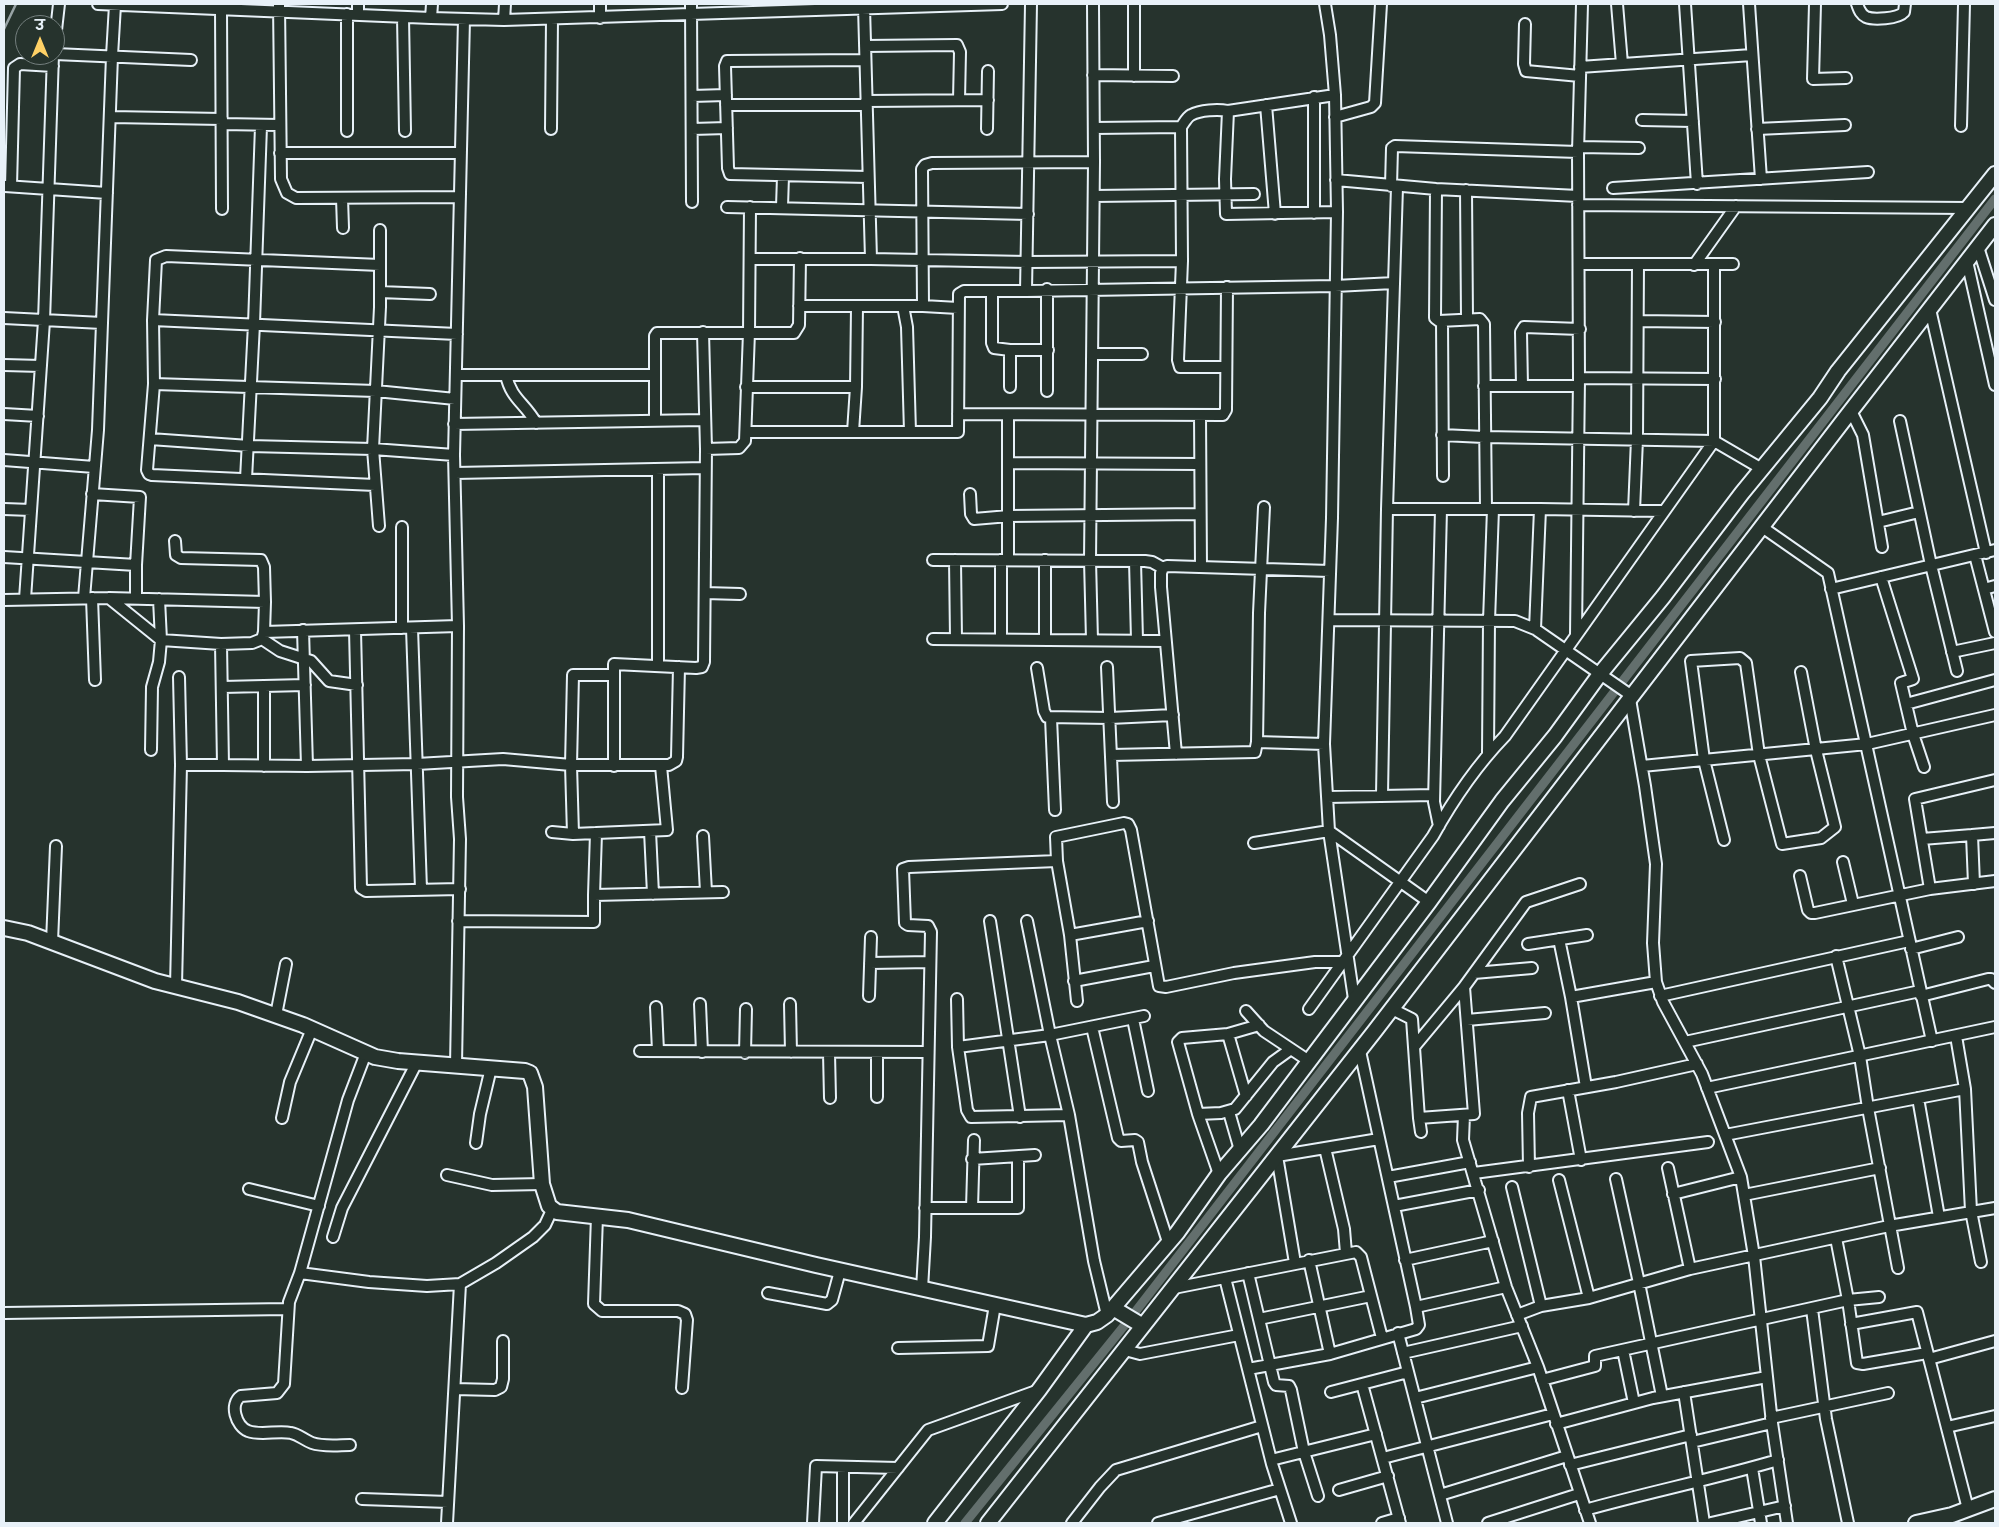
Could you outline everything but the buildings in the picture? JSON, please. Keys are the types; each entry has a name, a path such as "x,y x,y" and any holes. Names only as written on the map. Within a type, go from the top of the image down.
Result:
{"street":[{"path":"98,4 279,7 347,14 358,9 403,17 504,20 650,16 692,9 723,8 1002,4"},
{"path":"95,680 87,561 98,430 115,4"},
{"path":"431,18 432,4"},
{"path":"504,20 505,4"},
{"path":"600,4 600,18"},
{"path":"650,4 650,16"},
{"path":"1026,291 1031,4"},
{"path":"1092,640 1090,560 1094,196 1093,4"},
{"path":"1134,4 1134,76"},
{"path":"1325,4 1330,35 1335,95 1337,212 1329,620 1324,744 1329,831 1344,959 1354,999"},
{"path":"1335,117 1371,107 1375,103 1381,4"},
{"path":"1576,635 1580,329 1578,150 1582,4"},
{"path":"1617,4 1622,64"},
{"path":"1684,4 1697,184"},
{"path":"1749,4 1761,180"},
{"path":"1815,4 1813,79 1846,78"},
{"path":"1857,4 1861,13 1869,18 1898,17 1904,12 1905,4"},
{"path":"1962,126 1964,4"},
{"path":"869,6 865,60 871,259"},
{"path":"222,209 222,121 226,7"},
{"path":"279,7 280,153 282,184 291,197 460,197"},
{"path":"692,9 692,202"},
{"path":"347,14 347,131"},
{"path":"403,17 405,131"},
{"path":"456,1065 460,830 457,796 458,626 454,424 464,19"},
{"path":"551,129 552,19"},
{"path":"1525,24 1524,64 1528,72 1580,71 1622,64 1752,55"},
{"path":"865,46 957,45 960,52 960,100"},
{"path":"65,54 191,60"},
{"path":"865,60 730,60 725,66 728,168 730,174 868,177"},
{"path":"25,599 44,321 49,189 53,66 20,64 14,68 7,186 49,189 107,193"},
{"path":"987,129 988,72"},
{"path":"1093,75 1173,76"},
{"path":"1225,367 1184,367 1178,364 1182,261 1181,127 1189,116 1195,113 1228,111 1335,95"},
{"path":"692,96 726,100 866,103 988,100"},
{"path":"1314,97 1314,213"},
{"path":"1266,105 1275,214"},
{"path":"1228,111 1226,214 1337,212"},
{"path":"110,117 222,121 261,126 280,125"},
{"path":"1642,120 1692,121"},
{"path":"1757,129 1845,124"},
{"path":"246,479 261,126"},
{"path":"1094,128 1181,127"},
{"path":"692,129 727,128"},
{"path":"1382,795 1387,509 1394,283 1392,148 1395,146 1578,150 1639,148"},
{"path":"280,153 461,153"},
{"path":"923,306 922,169 925,165 932,163 1094,162"},
{"path":"1613,188 1868,172"},
{"path":"4,928 52,942 155,981 238,1002 312,1029 366,1053 390,1059 530,1073 536,1087 542,1184 546,1200 552,1210 628,1220 840,1271 1086,1325 1097,1322 1113,1312 1219,1174 1262,1125 1502,801 1606,678 1707,538 1820,398 1838,371 1995,174"},
{"path":"782,207 783,176"},
{"path":"1336,180 1578,200 1736,206 1967,208"},
{"path":"1436,189 1435,318 1442,321 1480,319 1484,322 1484,437 1490,509 1488,753"},
{"path":"1466,190 1466,319"},
{"path":"1094,196 1226,196 1254,194"},
{"path":"342,198 344,228"},
{"path":"1694,265 1736,206"},
{"path":"727,207 1028,214"},
{"path":"706,448 738,448 745,441 749,332 750,207"},
{"path":"988,1523 1125,1350 1140,1324 1174,1288 1360,1051 1628,695 1762,527 1995,225"},
{"path":"379,526 373,448 380,292 380,230"},
{"path":"1978,247 1991,274 1995,300"},
{"path":"375,485 149,474 146,470 154,384 153,320 154,266 156,260 166,256 380,265"},
{"path":"750,259 800,258 1027,262 1182,261"},
{"path":"655,421 655,336 657,333 794,333 800,326 800,258"},
{"path":"1967,261 1995,385"},
{"path":"1579,264 1733,264"},
{"path":"1634,511 1638,379 1638,264"},
{"path":"1309,1009 1439,826 1488,753 1505,736 1714,441 1716,379 1714,265"},
{"path":"746,432 958,432 958,297 961,292 1335,286 1394,283"},
{"path":"958,414 1220,415 1225,413 1227,287"},
{"path":"1047,290 1048,391"},
{"path":"380,292 430,294"},
{"path":"992,292 993,346 997,349 1010,350 1048,350"},
{"path":"799,306 923,306 958,308"},
{"path":"853,432 856,387 857,306"},
{"path":"903,306 908,327 910,432"},
{"path":"1831,589 1990,552 1930,309"},
{"path":"4,318 102,323"},
{"path":"153,320 457,334"},
{"path":"1442,321 1443,476"},
{"path":"1638,321 1715,322"},
{"path":"1522,386 1522,332 1524,327 1580,329"},
{"path":"614,766 614,664 700,668 704,665 706,448 703,332"},
{"path":"1010,350 1010,387"},
{"path":"1092,354 1142,354"},
{"path":"4,365 41,366"},
{"path":"456,375 655,375"},
{"path":"506,375 509,387 515,398 526,408 536,423"},
{"path":"1484,386 1522,386 1638,379 1716,379"},
{"path":"154,384 376,390 455,399"},
{"path":"746,387 856,387"},
{"path":"1850,411 1863,435 1882,547"},
{"path":"4,414 38,416"},
{"path":"1200,414 1200,567"},
{"path":"1001,639 1009,516 1008,415"},
{"path":"454,424 704,420"},
{"path":"1900,421 1931,566 1957,671"},
{"path":"1442,434 1484,437 1714,441 1762,470"},
{"path":"150,439 248,446 373,448 454,455"},
{"path":"4,460 94,467"},
{"path":"1008,462 1200,464"},
{"path":"455,473 705,468"},
{"path":"658,469 658,665"},
{"path":"92,494 140,496 136,598"},
{"path":"970,494 970,514 974,519 1009,516 1200,514"},
{"path":"1111,756 1255,752 1257,742 1264,507"},
{"path":"4,509 31,510"},
{"path":"1387,509 1663,511"},
{"path":"1439,826 1434,795 1441,509"},
{"path":"1535,629 1540,509"},
{"path":"1878,522 1919,512"},
{"path":"402,527 417,764 421,889"},
{"path":"1762,527 1828,574 1867,744 1898,896 1932,1041"},
{"path":"175,541 176,555 181,558 261,560 264,567 265,602 263,635"},
{"path":"1974,555 1995,632"},
{"path":"4,557 136,565"},
{"path":"933,560 1135,561 1152,562 1163,568 1167,566 1330,571"},
{"path":"955,560 956,639"},
{"path":"1045,560 1045,640"},
{"path":"1135,561 1138,640"},
{"path":"1163,568 1161,573 1165,641 1176,754"},
{"path":"1881,577 1913,679 1901,683 1913,734 1924,767"},
{"path":"1984,589 1995,586"},
{"path":"705,593 740,594"},
{"path":"109,598 161,640 221,644 252,643 263,635 303,630 458,626"},
{"path":"4,600 136,598 265,602"},
{"path":"151,750 152,687 159,662 161,640 159,599"},
{"path":"1329,620 1385,619 1515,622 1535,629 1566,649 1628,695 1642,766 1656,864 1653,943 1656,982 1660,996 1697,1064 1741,1177 1754,1256 1772,1420 1787,1523"},
{"path":"303,630 307,766"},
{"path":"355,630 361,888 366,891 460,889"},
{"path":"263,635 280,650 304,657 315,664 329,681 357,685"},
{"path":"933,639 1165,641"},
{"path":"1952,652 1995,643"},
{"path":"221,644 223,765"},
{"path":"1724,840 1704,760 1691,661 1740,658 1746,663 1759,755 1782,844 1821,838 1835,827 1816,750 1801,672"},
{"path":"181,765 307,766 417,764 503,759 571,765 661,766 673,763 677,757 679,667"},
{"path":"1107,667 1113,802"},
{"path":"1037,668 1044,711 1047,717 1110,718 1173,715"},
{"path":"573,834 571,765 573,675 614,675"},
{"path":"176,986 181,765 179,676"},
{"path":"1906,704 1995,680"},
{"path":"223,687 305,685"},
{"path":"264,686 264,766"},
{"path":"1642,766 1867,744 1995,715"},
{"path":"1051,718 1055,810"},
{"path":"1257,742 1324,744"},
{"path":"552,832 573,834 667,830 661,766"},
{"path":"1930,889 1915,799 1995,780"},
{"path":"1327,796 1434,795"},
{"path":"1077,1001 1070,935 1057,861 1056,839 1058,835 1128,824 1131,830 1148,921 1157,984 1161,987 1234,973 1344,959"},
{"path":"650,830 653,894"},
{"path":"1254,843 1329,831 1429,902"},
{"path":"458,921 594,922 596,833"},
{"path":"1922,839 1995,833"},
{"path":"1972,835 1974,884"},
{"path":"703,836 706,892"},
{"path":"52,942 56,846"},
{"path":"922,1289 930,928 908,925 904,919 902,873 905,867 1057,861"},
{"path":"1844,862 1853,904"},
{"path":"1800,876 1808,910 1811,913 1930,889 1995,881"},
{"path":"1414,1046 1464,986 1526,902 1580,884"},
{"path":"594,895 723,892"},
{"path":"990,921 1020,1117"},
{"path":"1027,921 1050,1035 1069,1116 1094,1260 1113,1312 1140,1324"},
{"path":"1070,935 1148,921"},
{"path":"1528,944 1586,935"},
{"path":"869,996 871,937"},
{"path":"1660,996 1836,956 1958,937"},
{"path":"1559,939 1586,1087"},
{"path":"1836,956 1860,1056 1898,1268"},
{"path":"870,962 930,962"},
{"path":"276,1016 286,964"},
{"path":"1074,981 1154,966"},
{"path":"1474,973 1532,968"},
{"path":"1685,1042 1988,979 1995,983"},
{"path":"1571,997 1656,982"},
{"path":"1419,1118 1474,1114 1464,986"},
{"path":"956,999 958,1047 969,1114 976,1118 1069,1116"},
{"path":"700,1004 702,1052"},
{"path":"790,1004 791,1052"},
{"path":"656,1007 658,1051"},
{"path":"745,1053 746,1009"},
{"path":"1392,1009 1412,1019 1421,1132"},
{"path":"1246,1010 1259,1025 1309,1061"},
{"path":"1467,1020 1546,1013"},
{"path":"958,1047 1050,1035 1144,1016"},
{"path":"1133,1019 1148,1091"},
{"path":"1219,1174 1198,1114 1178,1042 1182,1038 1228,1034 1259,1025"},
{"path":"1092,1027 1118,1138 1121,1141 1135,1140 1138,1142 1142,1162 1168,1242"},
{"path":"1707,1088 1995,1027"},
{"path":"282,1118 290,1082 312,1029"},
{"path":"1228,1034 1246,1096"},
{"path":"1956,1036 1965,1089 1971,1211 1981,1262"},
{"path":"1198,1114 1229,1112 1235,1109 1273,1062 1291,1049"},
{"path":"640,1051 745,1053 928,1052"},
{"path":"1248,1369 1330,1354 1418,1327 1416,1307 1360,1051"},
{"path":"877,1052 878,1097"},
{"path":"350,1445 314,1443 289,1432 250,1432 243,1428 238,1421 234,1406 237,1399 245,1395 277,1393 284,1384 287,1309 300,1272 348,1100 366,1053"},
{"path":"828,1053 830,1098"},
{"path":"333,1237 342,1208 418,1062"},
{"path":"1529,1167 1528,1113 1531,1097 1697,1064"},
{"path":"476,1143 480,1114 491,1068"},
{"path":"1725,1135 1965,1089"},
{"path":"1568,1090 1581,1160"},
{"path":"1918,1098 1939,1217"},
{"path":"1229,1112 1240,1150"},
{"path":"1464,1115 1463,1140 1506,1287 1538,1367 1590,1523"},
{"path":"972,1208 974,1140"},
{"path":"1277,1156 1379,1140"},
{"path":"1474,1174 1708,1142"},
{"path":"1325,1148 1344,1229 1346,1253"},
{"path":"972,1159 1035,1155"},
{"path":"1277,1156 1295,1263"},
{"path":"925,1208 1018,1208 1018,1157"},
{"path":"1388,1177 1470,1162"},
{"path":"1668,1168 1690,1270"},
{"path":"1744,1195 1880,1168"},
{"path":"446,1175 492,1185 542,1184"},
{"path":"1673,1194 1741,1177"},
{"path":"1616,1179 1662,1396"},
{"path":"1559,1180 1589,1298"},
{"path":"1512,1187 1541,1306"},
{"path":"249,1189 319,1206"},
{"path":"1394,1206 1479,1190"},
{"path":"1517,1315 1541,1306 1589,1298 1690,1270 1890,1226 1995,1208"},
{"path":"300,1272 379,1283 427,1286 460,1284 496,1263 533,1236 545,1224 552,1210"},
{"path":"596,1216 594,1304 602,1311 678,1311 685,1314 687,1320 682,1388"},
{"path":"1836,1238 1848,1300 1856,1359 1859,1364 1928,1356 1995,1341"},
{"path":"1405,1260 1493,1241"},
{"path":"1174,1288 1356,1252 1360,1257 1382,1338"},
{"path":"1309,1260 1330,1354"},
{"path":"768,1293 826,1304 832,1300 840,1271"},
{"path":"1248,1273 1276,1385 1279,1387 1289,1386 1291,1390 1304,1452 1318,1496"},
{"path":"1225,1278 1271,1460 1291,1523"},
{"path":"447,1523 460,1284"},
{"path":"1416,1307 1506,1287"},
{"path":"1259,1319 1371,1296"},
{"path":"1542,1380 1595,1366 1595,1356 1848,1300 1879,1297"},
{"path":"898,1348 988,1346 995,1305"},
{"path":"4,1313 287,1309"},
{"path":"1812,1309 1824,1408 1848,1523"},
{"path":"1851,1324 1917,1312 1968,1509"},
{"path":"935,1523 1039,1390 1086,1325"},
{"path":"1403,1353 1522,1326"},
{"path":"1398,1333 1447,1523"},
{"path":"1125,1350 1140,1354 1239,1335"},
{"path":"455,1389 495,1390 501,1387 504,1379 503,1341"},
{"path":"1623,1350 1634,1403"},
{"path":"1415,1398 1538,1367"},
{"path":"1331,1392 1408,1372"},
{"path":"1383,1458 1427,1445 1662,1396 1767,1377"},
{"path":"1362,1384 1400,1521 1382,1523"},
{"path":"854,1523 928,1430 1039,1390"},
{"path":"1684,1392 1704,1523"},
{"path":"1440,1496 1568,1461 1691,1439 1888,1393"},
{"path":"1947,1427 1995,1416"},
{"path":"1072,1523 1116,1470 1262,1426"},
{"path":"1271,1460 1376,1434"},
{"path":"1585,1510 1647,1492 1752,1468 1778,1460"},
{"path":"813,1523 816,1466 898,1468"},
{"path":"843,1467 843,1523"},
{"path":"1752,1468 1761,1523"},
{"path":"1339,1490 1388,1476"},
{"path":"1158,1523 1280,1489"},
{"path":"1488,1523 1580,1494"},
{"path":"362,1498 448,1502"},
{"path":"1916,1523 1936,1521 1995,1499"},
{"path":"1711,1523 1785,1506"}],"waterway":[{"path":"4,29 16,4"},
{"path":"965,1523 1132,1316 1995,199"}]}
